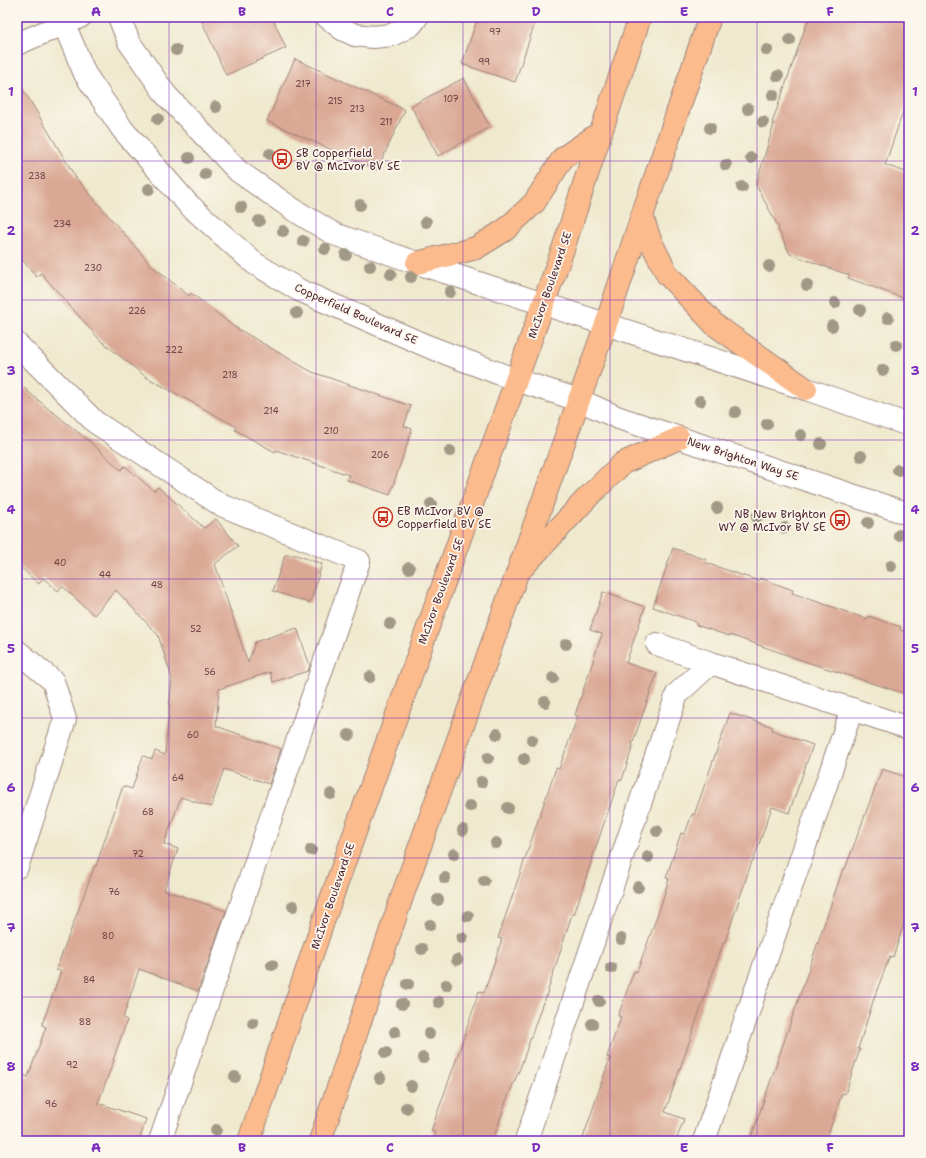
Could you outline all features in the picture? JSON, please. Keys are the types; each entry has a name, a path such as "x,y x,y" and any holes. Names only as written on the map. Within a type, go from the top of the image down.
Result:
{"main road":[{"name":"McIvor Boulevard SE","path":"249,1141 324,919 566,238 640,17"},
{"path":"320,1141 400,901 606,324 710,17"},
{"path":"416,263 476,248 505,230 534,203 563,158 601,132"},
{"path":"642,216 650,240 668,274 715,325 806,389"},
{"path":"516,575 588,497 623,463 679,438"}],"street":[{"path":"119,17 129,42 166,95 238,171 294,210 334,234 416,263 806,389 909,425"},
{"path":"327,17 342,29 355,34 373,37 392,35 411,25 417,17"},
{"path":"17,44 68,19"},
{"name":"Copperfield Boulevard SE","path":"68,19 85,74 124,130 188,204 254,263 299,290 428,346 516,380 579,400"},
{"path":"17,344 95,422 221,506 359,561 160,1141"},
{"name":"New Brighton Way SE","path":"579,400 618,418 909,514"},
{"path":"657,644 909,728"},
{"path":"17,651 53,681 65,720 17,867"},
{"path":"526,1141 676,694 711,663"},
{"path":"704,1141 852,709"}],"building":[{"path":"200,17 272,17 286,48 226,75"},
{"path":"478,17 537,17 515,82 462,64"},
{"path":"809,17 909,17 909,94 885,165 909,173 909,300 848,278 849,275 790,254 778,229 779,228 756,185 774,124 772,123"},
{"path":"295,59 405,110 377,170 267,121"},
{"path":"464,78 490,127 438,156 411,106"},
{"path":"17,79 76,178 150,264 189,296 191,293 233,326 312,372 411,406 404,426 412,429 390,495 347,480 349,475 276,450 275,452 235,430 237,427 146,377 100,340 41,273 37,277 17,254"},
{"path":"17,382 90,442 121,470 125,466 154,491 158,487 204,528 216,519 238,546 215,564 248,663 255,642 297,628 310,666 308,671 273,682 270,672 219,689 216,726 281,749 269,784 224,769 211,807 181,797 164,844 178,849 164,890 226,911 198,991 139,969 123,1018 127,1020 98,1103 146,1119 139,1141 17,1141 17,1094 23,1075 28,1077 46,1027 42,1025 61,971 56,970 95,865 96,866 123,786 132,789 143,756 152,759 155,751 165,755 172,678 158,635 116,590 94,615 62,586 58,591 43,578 39,584 17,564"},
{"path":"673,548 707,560 706,563 759,581 760,578 793,590 792,593 867,619 868,616 901,627 900,630 909,633 909,695 696,625 696,622 653,607"},
{"path":"285,555 296,555 322,564 310,603 273,591"},
{"path":"603,592 645,607 626,663 657,673 632,745 622,780 619,779 574,915 572,914 544,1003 543,1002 521,1066 506,1101 493,1141 432,1141 435,1132 431,1131 479,991 484,993 502,939 498,938 556,768 559,769 578,716 575,715 602,634 590,630"},
{"path":"730,713 773,727 772,730 813,745 789,813 772,807 665,1112 684,1119 676,1141 582,1141 610,1058 607,1057 621,1017 618,1016 634,971 637,972 660,908 669,879 666,878 681,833 685,834 692,814 694,815"},
{"path":"882,769 909,778 909,909 893,957 890,956 875,995 858,1049 860,1049 845,1094 842,1093 826,1141 750,1141 843,869 845,869"}],"place":[{"name":"SB Copperfield BV @ McIvor BV SE","path":"282,159"},
{"name":"EB McIvor BV @ Copperfield BV SE","path":"383,517"},
{"name":"NB New Brighton WY @ McIvor BV SE","path":"840,520"}]}
